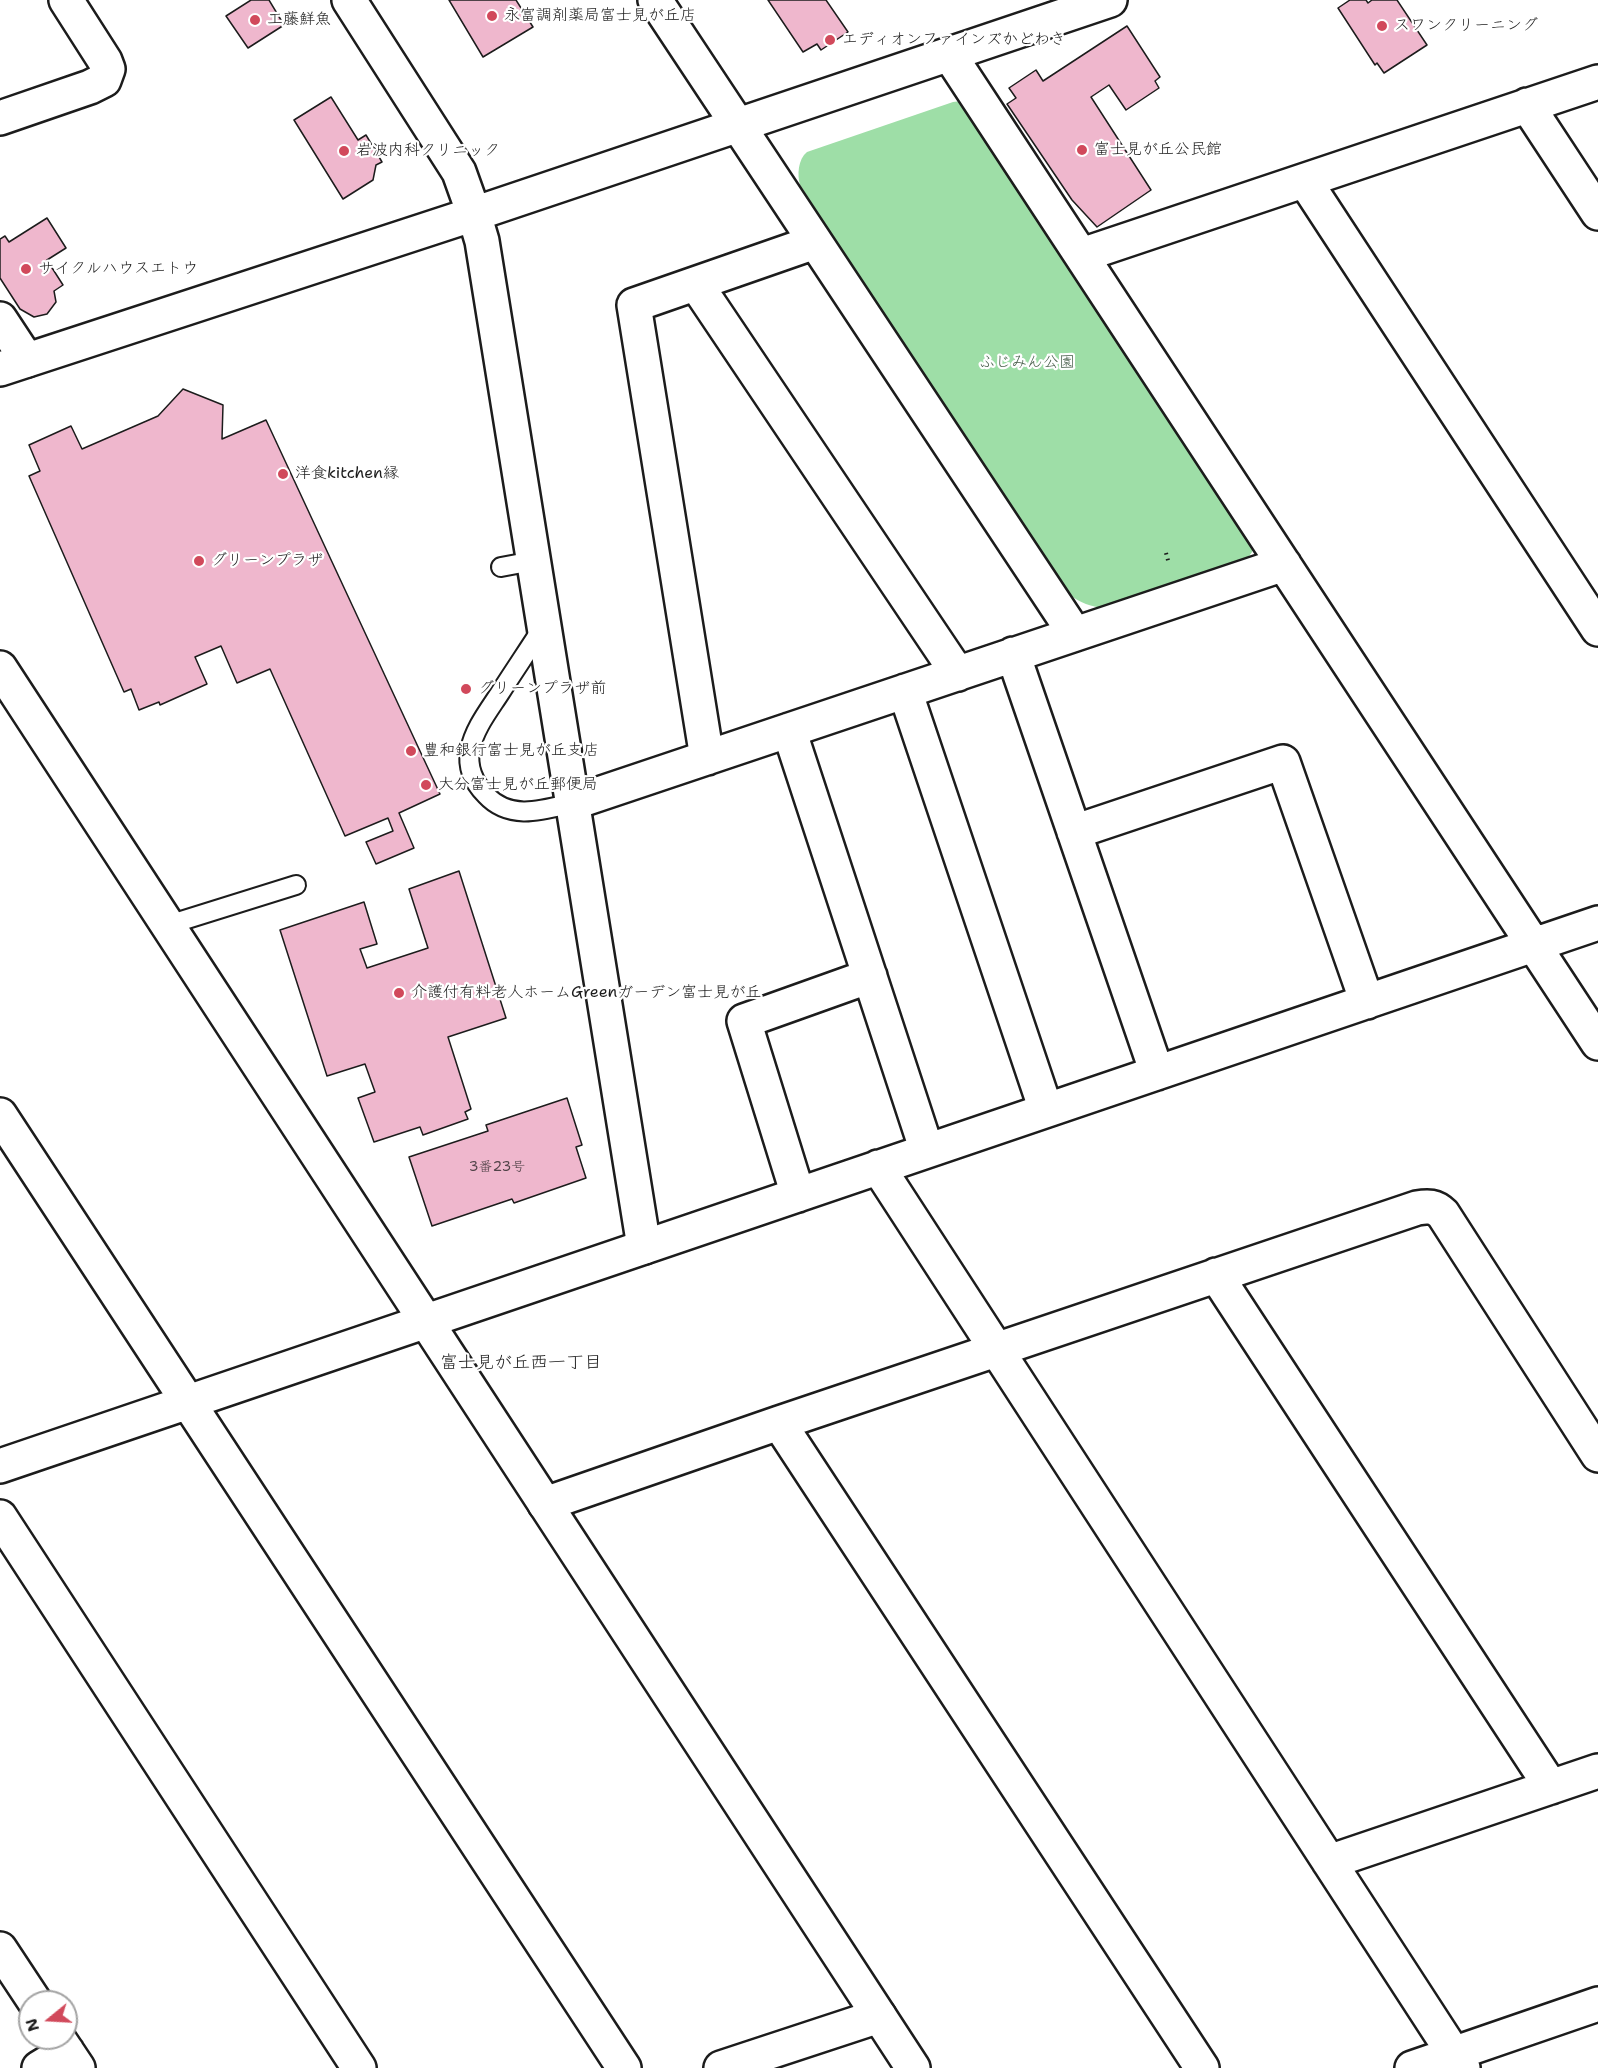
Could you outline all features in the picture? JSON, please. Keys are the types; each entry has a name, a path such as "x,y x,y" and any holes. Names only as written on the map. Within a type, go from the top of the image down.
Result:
{"street":[{"path":"0,118 104,80 108,69 105,60 66,0"},
{"path":"349,0 450,156 459,172 474,214 488,277 644,1247"},
{"path":"655,0 1075,634"},
{"path":"0,319 13,364 474,214 1110,0"},
{"path":"949,54 1598,1043"},
{"path":"1082,255 1598,82"},
{"path":"1527,105 1598,213"},
{"path":"1305,181 1598,629"},
{"path":"707,758 634,305 815,242"},
{"path":"696,284 958,674"},
{"path":"572,803 1284,564"},
{"path":"1013,654 1156,1073"},
{"path":"0,668 913,2068"},
{"path":"905,691 1046,1110"},
{"path":"789,730 927,1151"},
{"path":"1074,832 1282,762 1367,1002"},
{"path":"0,1466 1598,923"},
{"path":"798,1195 744,1021 870,976"},
{"path":"0,1115 624,2068"},
{"path":"879,1167 1458,2061"},
{"path":"545,1504 1216,1275 1428,1206 1437,1208 1443,1214 1598,1455"},
{"path":"1216,1275 1551,1787"},
{"path":"779,1423 1202,2068"},
{"path":"0,1517 358,2068"},
{"path":"1329,1862 1598,1771"},
{"path":"0,1949 26,1990"},
{"path":"1412,2068 1458,2061 1598,2004"},
{"path":"721,2068 879,2016"},
{"path":"39,2068 67,2052"}],"lane":[{"path":"501,567 533,561"},
{"path":"544,626 477,729 470,751 471,774 477,786 490,799 509,810 537,812 572,803"},
{"path":"168,925 296,885"}],"green space":[{"name":"ふじみん公園","path":"961,101 1254,541 1252,552 1245,562 1101,608 1081,602 1068,594 800,185 799,167 807,152"}],"building":[{"name":"工藤鮮魚","path":"251,0 269,0 284,25 248,48 226,16"},
{"path":"449,0 516,0 533,27 483,57"},
{"path":"768,0 826,0 848,32 821,50 817,44 803,52"},
{"path":"1350,0 1366,0 1368,3 1372,0 1397,0 1427,45 1384,73 1377,63 1375,65 1338,8"},
{"name":"富士見が丘公民館","path":"1127,26 1160,77 1155,81 1159,88 1126,110 1109,85 1091,97 1151,190 1097,227 1072,200 1007,104 1016,98 1009,88 1036,70 1043,81"},
{"name":"岩波内科クリニック","path":"331,97 358,140 366,135 382,162 376,165 373,180 343,199 294,120"},
{"name":"サイクルハウスエトウ","path":"47,218 66,248 47,260 63,285 54,291 56,302 47,314 34,317 20,309 0,278 0,239 5,236 9,242"},
{"name":"グリーンプラザ","path":"183,389 223,405 222,439 266,420 440,794 399,813 414,848 376,864 366,842 393,831 388,818 345,836 270,669 237,683 221,646 195,657 207,684 160,705 159,702 139,710 131,689 124,692 29,476 40,471 29,445 71,426 82,449 158,416"},
{"name":"介護付有料老人ホームGreenガーデン富士見が丘","path":"459,871 506,1018 448,1037 471,1109 465,1112 468,1119 423,1135 420,1127 374,1142 358,1098 375,1092 365,1064 327,1076 280,930 364,902 377,944 360,949 367,968 428,948 409,889"},
{"path":"567,1098 582,1145 576,1147 586,1178 514,1203 512,1199 432,1226 409,1157 488,1131 486,1125"}],"place":[{"name":"永富調剤薬局富士見が丘店","path":"492,16"},
{"name":"工藤鮮魚","path":"255,20"},
{"name":"スワンクリーニング","path":"1382,26"},
{"name":"エディオンファインズかどわき","path":"830,40"},
{"name":"富士見が丘公民館","path":"1082,150"},
{"name":"岩波内科クリニック","path":"344,151"},
{"name":"サイクルハウスエトウ","path":"26,269"},
{"name":"洋食kitchen縁","path":"283,474"},
{"name":"グリーンプラザ","path":"199,561"},
{"name":"グリーンプラザ前","path":"466,689"},
{"name":"豊和銀行富士見が丘支店","path":"411,751"},
{"name":"大分富士見が丘郵便局","path":"426,785"},
{"name":"介護付有料老人ホームGreenガーデン富士見が丘","path":"399,993"}],"district":[{"name":"富士見が丘西一丁目","path":"521,1363"}]}
